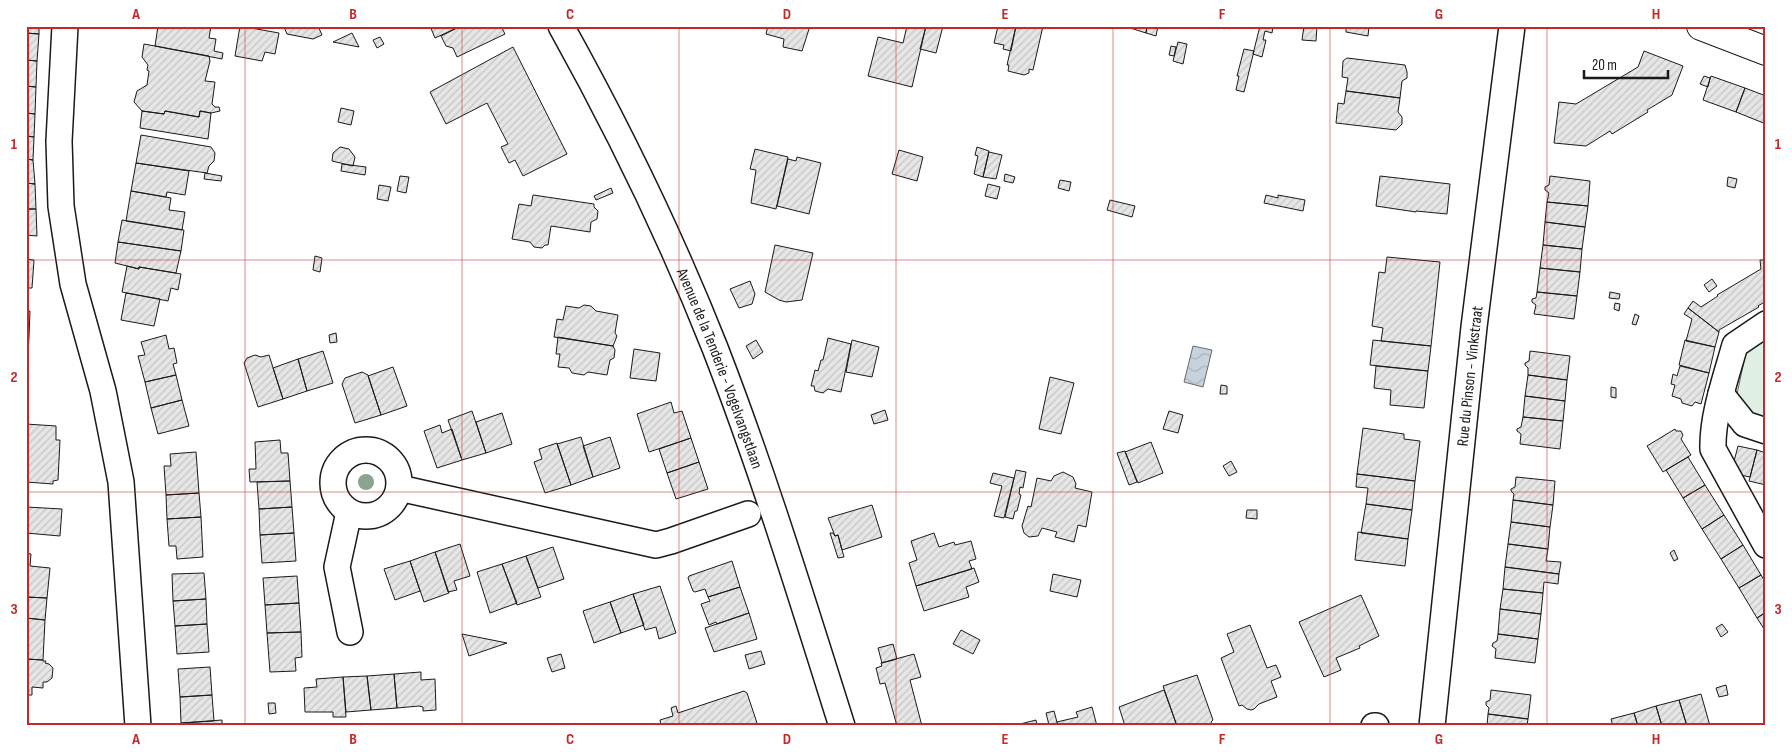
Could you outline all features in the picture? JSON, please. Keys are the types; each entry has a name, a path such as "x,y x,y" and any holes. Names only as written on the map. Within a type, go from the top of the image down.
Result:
{"street":[{"path":"65,26 59,140 61,206 73,284 103,392 120,482 138,726"},
{"name":"Avenue de la Tenderie - Vogelvangstlaan","path":"561,26 601,98 660,219 715,348 759,467 842,726"},
{"name":"Rue du Pinson - Vinkstraat","path":"1432,726 1474,327 1512,26"},
{"path":"1701,26 1766,51"},
{"path":"1766,324 1735,345 1721,394 1712,439 1712,449 1766,545"},
{"path":"1721,394 1745,424 1766,431"},
{"path":"366,449 377,451 390,459 398,471 399,488 396,499 387,510 375,516 361,517 349,512 339,503 333,492 332,478 336,467 344,457 354,451 366,449"},
{"path":"399,488 656,545 748,514"},
{"path":"349,512 337,567 350,632"}],"green space":[{"path":"1766,340 1766,424 1753,421 1737,394 1746,352"}],"water":[{"path":"1193,346 1212,350 1203,387 1184,382"}],"building":[{"path":"26,26 39,26 39,34 26,33"},
{"path":"158,26 211,26 209,38 216,39 214,51 223,53 222,59 155,46"},
{"path":"240,26 279,33 275,54 265,52 262,61 235,56"},
{"path":"318,26 322,35 313,39 287,34 284,27"},
{"path":"430,26 461,26 435,38"},
{"path":"461,26 501,26 505,34 457,57 453,48 446,46 441,36"},
{"path":"768,26 810,26 802,51 783,47 784,39 766,34"},
{"path":"907,26 926,26 912,87 868,76 878,37 903,43"},
{"path":"926,26 943,26 936,53 920,49"},
{"path":"998,26 1016,26 1011,51 1003,49 1004,45 994,43"},
{"path":"1016,26 1043,26 1033,70 1029,69 1029,73 1024,75 1008,71 1009,65 1007,65"},
{"path":"1124,26 1147,26 1146,33"},
{"path":"1147,26 1158,26 1156,36 1146,33"},
{"path":"1260,26 1273,26 1272,33 1265,31 1263,40 1266,40 1262,57 1253,54"},
{"path":"1304,26 1317,26 1316,41 1302,40"},
{"path":"1346,26 1369,26 1368,36 1346,32"},
{"path":"26,33 39,34 37,61 26,60"},
{"path":"352,33 359,47 333,42"},
{"path":"380,37 384,44 377,48 373,40"},
{"path":"1178,42 1187,44 1183,64 1173,61"},
{"path":"144,44 209,56 210,61 205,81 215,82 212,104 215,107 219,107 220,111 211,113 200,111 199,117 165,111 164,114 142,111 134,102 137,91 147,85 149,71 147,70 148,65 142,57"},
{"path":"1171,46 1176,47 1174,56 1169,55"},
{"path":"513,47 567,154 523,176 515,160 509,163 501,147 508,144 487,103 446,124 430,92"},
{"path":"1244,49 1254,51 1244,92 1236,90 1239,76 1237,76"},
{"path":"1644,51 1683,66 1672,95 1612,134 1610,131 1586,146 1554,143 1559,102 1576,104 1638,67"},
{"path":"1347,58 1405,65 1407,78 1402,81 1400,98 1346,91 1348,78 1342,77 1343,61"},
{"path":"26,60 37,61 36,87 26,86"},
{"path":"1704,76 1710,78 1708,87 1700,84"},
{"path":"1711,76 1745,88 1736,112 1703,100"},
{"path":"26,86 36,87 35,114 26,113"},
{"path":"1745,88 1766,96 1766,124 1736,112"},
{"path":"1346,91 1400,98 1398,112 1402,117 1402,124 1396,130 1336,123 1338,103 1344,104"},
{"path":"341,108 354,111 351,125 338,122"},
{"path":"142,111 164,114 165,111 199,117 200,111 211,113 208,139 140,128"},
{"path":"26,113 35,114 34,137 26,136"},
{"path":"141,135 211,147 215,153 214,161 209,166 207,173 136,163"},
{"path":"26,136 34,137 33,160 26,159"},
{"path":"340,147 349,149 355,157 353,166 332,161 333,153"},
{"path":"977,147 989,151 983,177 974,174 978,156 975,155"},
{"path":"755,149 788,157 776,209 751,203 756,170 750,169"},
{"path":"899,150 923,157 917,181 892,174"},
{"path":"989,152 1002,155 996,179 983,177"},
{"path":"797,157 821,163 809,214 777,206 788,159 796,161"},
{"path":"26,159 33,160 35,184 26,183"},
{"path":"136,163 189,171 185,195 167,192 166,197 131,191"},
{"path":"342,164 366,167 365,175 341,171"},
{"path":"205,173 222,176 221,181 204,179"},
{"path":"1005,174 1015,177 1013,183 1004,181"},
{"path":"400,176 409,177 406,193 397,191"},
{"path":"1380,176 1450,184 1447,214 1376,206"},
{"path":"1550,176 1590,181 1588,206 1547,202 1549,193 1545,190 1545,187 1549,185"},
{"path":"1728,177 1737,179 1735,188 1727,186"},
{"path":"1060,180 1071,182 1069,191 1058,188"},
{"path":"26,183 35,184 36,209 26,209"},
{"path":"988,184 1000,187 997,199 985,196"},
{"path":"379,185 391,187 388,201 377,199"},
{"path":"611,188 613,193 596,200 594,196"},
{"path":"131,191 171,198 169,210 185,212 182,230 126,221"},
{"path":"533,195 594,204 598,211 597,219 591,222 590,232 551,226 548,245 542,248 534,247 530,242 512,239 519,204 531,206"},
{"path":"1266,195 1278,198 1278,195 1305,200 1303,211 1264,203"},
{"path":"1110,200 1135,206 1132,217 1107,210"},
{"path":"1547,202 1588,206 1585,227 1545,222"},
{"path":"26,209 36,209 37,236 26,235"},
{"path":"122,220 184,230 181,251 118,242"},
{"path":"1545,222 1585,227 1582,249 1543,245"},
{"path":"118,242 181,251 176,273 139,267 139,269 115,263"},
{"path":"775,245 813,253 802,300 786,302 765,292"},
{"path":"1543,245 1582,249 1580,272 1540,268"},
{"path":"315,256 322,258 320,272 313,270"},
{"path":"1387,257 1440,262 1431,346 1381,341 1383,328 1372,326 1379,272 1385,273"},
{"path":"26,259 34,260 32,288 26,288"},
{"path":"1760,260 1766,260 1766,301 1759,307 1719,330 1719,332 1688,308 1693,301 1701,307 1717,295 1761,269"},
{"path":"127,266 181,274 178,290 171,288 168,301 122,292"},
{"path":"1540,268 1580,272 1577,296 1537,292"},
{"path":"1712,279 1717,286 1709,292 1704,285"},
{"path":"750,281 755,294 752,304 739,308 730,289"},
{"path":"1537,292 1577,296 1574,319 1534,314 1536,305 1532,302 1532,299 1536,298"},
{"path":"1610,292 1620,294 1619,299 1609,298"},
{"path":"126,293 160,299 154,326 121,320"},
{"path":"1615,303 1620,304 1619,311 1614,309"},
{"path":"584,305 591,306 596,311 618,315 615,333 617,336 613,346 554,337 557,319 563,320 566,306 579,308"},
{"path":"1688,308 1719,332 1715,347 1686,341 1692,319 1684,314"},
{"path":"26,311 30,311 29,337 26,337"},
{"path":"1635,314 1639,316 1636,325 1632,324"},
{"path":"336,333 337,342 330,343 329,335"},
{"path":"166,335 169,349 174,348 177,363 173,364 176,375 145,382 138,356 145,355 141,342"},
{"path":"26,337 29,337 27,370 26,370"},
{"path":"558,337 613,346 615,350 614,358 610,360 607,375 588,372 584,375 572,373 569,368 558,367 560,354 556,354"},
{"path":"828,338 851,344 841,392 828,389 823,393 815,391 814,386 811,386 815,370 818,371 821,360 823,360"},
{"path":"756,340 763,352 753,359 746,346"},
{"path":"852,340 879,347 872,377 846,372"},
{"path":"1373,340 1431,346 1428,371 1370,365"},
{"path":"1685,340 1715,347 1709,373 1679,365"},
{"path":"634,349 660,353 656,381 630,378"},
{"path":"323,351 333,383 307,391 298,359"},
{"path":"1530,351 1570,356 1567,380 1528,375 1528,368 1525,363 1529,361"},
{"path":"255,355 261,357 269,355 283,399 258,407 244,363 247,358"},
{"path":"298,359 307,391 283,399 273,368"},
{"path":"1376,366 1428,371 1424,408 1390,405 1391,390 1374,388"},
{"path":"1680,366 1709,373 1701,404 1695,402 1692,406 1682,403 1681,399 1672,396 1675,385 1671,384 1673,374 1677,376"},
{"path":"393,367 407,406 381,415 368,376"},
{"path":"362,372 368,375 381,415 355,423 342,384 345,378"},
{"path":"176,375 182,400 151,408 145,382"},
{"path":"1528,375 1567,380 1565,401 1525,396"},
{"path":"1050,377 1074,383 1061,434 1039,429"},
{"path":"1221,385 1227,386 1227,394 1220,394"},
{"path":"1611,387 1616,388 1616,398 1611,397"},
{"path":"1525,396 1565,401 1563,421 1523,417"},
{"path":"182,400 189,426 158,434 151,408"},
{"path":"671,402 674,413 682,411 691,438 649,452 637,414"},
{"path":"885,410 888,420 874,424 871,415"},
{"path":"472,411 486,453 462,460 448,420"},
{"path":"1169,411 1183,415 1178,433 1163,429"},
{"path":"502,413 512,444 486,453 476,422"},
{"path":"1523,417 1563,421 1560,449 1520,444 1521,434 1517,429 1521,427"},
{"path":"26,424 56,426 56,440 60,440 58,480 53,481 53,484 26,482"},
{"path":"440,425 442,433 452,429 462,460 437,468 424,431"},
{"path":"1363,428 1404,434 1404,439 1420,441 1415,481 1357,474"},
{"path":"1675,429 1676,431 1681,431 1683,435 1681,439 1691,455 1663,472 1647,446"},
{"path":"581,437 593,477 571,485 557,444"},
{"path":"610,437 620,468 593,477 583,446"},
{"path":"691,438 699,462 667,473 659,449"},
{"path":"280,440 281,453 288,453 290,481 250,482 249,469 256,469 255,442"},
{"path":"1151,442 1163,473 1138,483 1125,452"},
{"path":"557,443 571,485 545,493 534,462 542,459 539,449"},
{"path":"1738,446 1757,450 1750,477 1731,473"},
{"path":"1757,450 1766,453 1766,485 1749,481"},
{"path":"1125,451 1137,482 1129,485 1117,453"},
{"path":"196,452 199,493 166,495 164,466 171,466 170,454"},
{"path":"1688,457 1705,485 1683,498 1666,470"},
{"path":"1231,461 1237,472 1229,476 1223,466"},
{"path":"699,462 708,489 676,499 667,473"},
{"path":"1016,470 1026,472 1023,488 1020,487 1019,494 1021,495 1013,519 1005,517"},
{"path":"1063,472 1073,477 1076,484 1075,488 1092,492 1086,527 1078,525 1074,542 1055,537 1057,532 1042,528 1038,536 1029,537 1024,533 1022,526 1028,506 1031,507 1037,478 1051,481 1054,476"},
{"path":"993,473 1014,478 1004,518 994,516 1002,486 990,483"},
{"path":"1357,474 1415,481 1412,510 1366,504 1368,488 1356,487"},
{"path":"1516,477 1555,481 1553,505 1513,500 1514,494 1511,489 1515,487"},
{"path":"290,481 292,507 259,509 257,482"},
{"path":"1705,485 1724,515 1702,529 1683,498"},
{"path":"199,493 201,517 167,519 166,495"},
{"path":"1513,500 1553,505 1550,527 1511,522"},
{"path":"1366,504 1412,510 1408,539 1361,533"},
{"path":"872,505 882,537 842,550 838,535 835,536 828,518"},
{"path":"26,507 62,509 60,536 26,533"},
{"path":"292,507 294,533 260,535 259,509"},
{"path":"1247,510 1257,510 1257,519 1246,518"},
{"path":"1724,515 1743,545 1721,559 1702,529"},
{"path":"201,517 203,557 177,559 176,546 169,546 167,519"},
{"path":"1511,522 1550,527 1548,549 1508,544"},
{"path":"1358,532 1408,539 1405,566 1355,560"},
{"path":"294,533 296,561 262,563 260,535"},
{"path":"830,533 833,533 835,536 838,535 844,557 838,558"},
{"path":"934,533 939,547 954,542 955,545 971,541 976,559 969,561 972,569 916,586 909,563 917,560 911,541"},
{"path":"460,544 470,576 454,581 457,590 448,592 435,552"},
{"path":"1508,544 1548,549 1546,561 1561,562 1559,574 1505,567"},
{"path":"1743,545 1761,575 1739,588 1721,559"},
{"path":"553,547 564,579 538,588 526,556"},
{"path":"1674,550 1678,559 1674,561 1670,553"},
{"path":"435,552 449,593 424,602 410,561"},
{"path":"26,553 31,554 30,566 50,568 47,598 26,597"},
{"path":"526,556 541,597 517,605 502,564"},
{"path":"410,561 420,591 395,600 384,569"},
{"path":"732,561 740,587 708,597 705,589 693,591 689,576"},
{"path":"502,564 517,603 490,613 477,572"},
{"path":"1505,567 1559,574 1558,584 1544,582 1543,593 1503,589"},
{"path":"974,568 979,582 966,587 969,597 924,611 916,586"},
{"path":"204,573 206,599 173,601 172,574"},
{"path":"1053,574 1081,580 1077,597 1050,591"},
{"path":"1761,575 1766,583 1766,612 1757,618 1739,588"},
{"path":"297,576 299,603 265,605 263,578"},
{"path":"660,586 676,633 659,639 656,627 645,630 633,594"},
{"path":"740,587 749,613 709,625 701,604 710,601 708,597"},
{"path":"1503,589 1543,593 1541,614 1500,609"},
{"path":"633,594 644,625 621,633 610,602"},
{"path":"1361,595 1379,636 1359,646 1360,648 1336,658 1341,670 1324,677 1299,622"},
{"path":"26,597 47,598 45,620 26,618"},
{"path":"206,599 207,624 175,626 173,601"},
{"path":"610,602 621,633 594,643 583,611"},
{"path":"299,603 301,632 267,633 265,605"},
{"path":"1500,609 1541,614 1538,639 1498,634"},
{"path":"1766,612 1766,632 1757,618"},
{"path":"749,613 757,639 714,652 705,628"},
{"path":"26,618 45,620 43,660 26,659"},
{"path":"207,624 209,652 177,654 175,626"},
{"path":"1722,624 1728,632 1721,637 1716,628"},
{"path":"1250,625 1267,668 1276,665 1281,677 1271,681 1277,697 1259,704 1251,710 1242,705 1239,706 1221,658 1234,652 1227,634"},
{"path":"961,630 980,640 973,654 953,644"},
{"path":"301,632 302,657 295,658 296,671 270,672 267,633"},
{"path":"462,634 507,643 469,656"},
{"path":"1498,634 1538,639 1535,663 1495,658 1496,649 1492,646 1497,641"},
{"path":"893,644 897,659 882,663 878,648"},
{"path":"761,651 765,664 749,669 745,655"},
{"path":"561,654 565,668 552,672 547,658"},
{"path":"914,654 921,677 910,680 922,726 897,726 885,683 880,684 876,668 882,666 881,663"},
{"path":"26,659 46,661 45,663 53,668 52,678 47,682 43,682 43,688 32,687 32,695 26,695"},
{"path":"210,667 212,695 180,697 178,669"},
{"path":"421,672 421,680 435,679 436,710 423,711 423,707 419,706 397,708 394,674"},
{"path":"394,674 397,708 371,710 367,676"},
{"path":"1197,675 1213,720 1212,724 1207,726 1177,726 1163,686"},
{"path":"367,676 371,710 346,712 343,677"},
{"path":"343,677 346,717 333,717 333,712 305,712 304,688 317,687 316,679"},
{"path":"1726,685 1728,695 1719,697 1716,688"},
{"path":"1164,690 1177,726 1125,726 1119,707"},
{"path":"1491,690 1531,695 1528,719 1488,714 1489,708 1486,702 1490,700"},
{"path":"744,691 747,693 758,726 661,726 660,720 673,716 671,708 676,706 678,713"},
{"path":"1701,694 1710,726 1687,726 1679,700"},
{"path":"212,695 214,721 181,723 180,697"},
{"path":"1679,700 1687,726 1662,726 1656,706"},
{"path":"268,703 275,703 276,713 269,714"},
{"path":"1656,706 1662,726 1638,726 1634,713"},
{"path":"1092,707 1097,726 1058,726 1057,722 1078,717 1076,712"},
{"path":"1054,711 1058,726 1047,726 1049,725 1046,713"},
{"path":"1634,713 1638,726 1613,726 1611,719"},
{"path":"1488,714 1528,719 1527,726 1487,726"},
{"path":"222,720 222,726 182,726 181,723"},
{"path":"1036,720 1037,726 1021,726 1020,724"}]}
